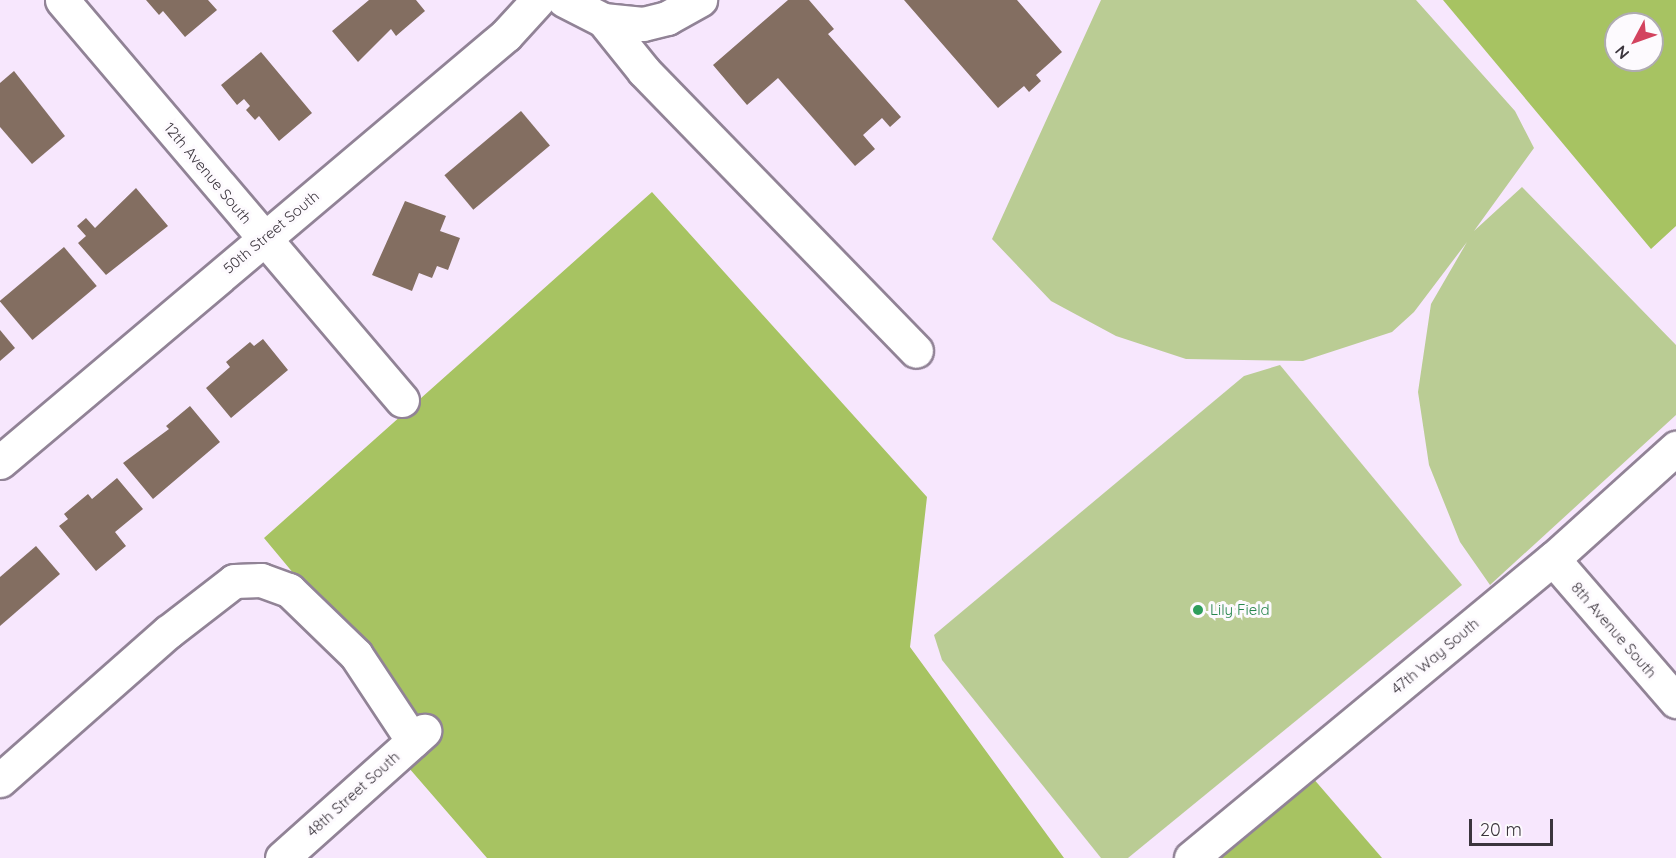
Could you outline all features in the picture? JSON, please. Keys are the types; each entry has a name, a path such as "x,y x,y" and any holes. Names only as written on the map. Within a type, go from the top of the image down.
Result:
{"street":[{"name":"12th Avenue South","path":"62,0 402,400"},
{"name":"50th Street South","path":"0,462 498,42 538,0"},
{"path":"564,0 603,20 643,24 667,18 700,0"},
{"path":"603,20 644,71 916,351"},
{"name":"47th Way South","path":"1191,858 1553,559 1676,448"},
{"name":"8th Avenue South","path":"1553,559 1676,701"},
{"name":"48th Street South","path":"0,780 168,632 234,581 261,580 289,590 356,656 418,736 282,858"}],"green space":[{"path":"1101,0 1416,0 1515,111 1534,148 1474,231 1522,187 1676,345 1676,415 1490,585 1460,542 1429,465 1418,392 1431,304 1467,242 1414,312 1392,332 1303,361 1186,359 1116,336 1051,301 992,239"},
{"path":"1443,0 1676,0 1676,226 1651,249"},
{"path":"652,192 927,497 910,647 1064,858 487,858 402,760 424,730 264,538"},
{"name":"Lily Field","path":"1280,365 1462,585 1128,858 1101,858 942,660 934,635 1244,376"},
{"path":"1312,777 1382,858 1199,858"}],"building":[{"path":"146,0 208,0 217,10 185,37 163,11 159,15"},
{"path":"369,0 416,0 425,11 396,36 391,29 358,62 332,31"},
{"path":"788,0 809,0 834,29 828,34 901,117 890,127 882,118 863,135 875,149 855,166 778,78 747,105 713,65"},
{"path":"904,0 1017,0 1062,52 1036,75 1041,81 1029,92 1024,86 998,108"},
{"path":"261,52 312,113 279,141 259,116 255,120 246,110 250,106 244,99 237,105 221,85"},
{"path":"14,71 65,136 32,164 0,127 0,83"},
{"path":"521,111 550,145 473,210 444,175"},
{"path":"136,188 168,226 106,275 78,243 86,236 77,226 86,218 95,228"},
{"path":"405,201 446,216 440,231 460,238 448,270 437,266 432,278 419,273 412,291 372,275"},
{"path":"64,247 97,286 32,340 0,301"},
{"path":"0,330 15,348 0,361"},
{"path":"263,339 288,370 231,418 206,388 230,367 226,362 250,342 254,346"},
{"path":"190,406 220,442 153,499 123,463 169,429 166,426"},
{"path":"117,478 143,509 115,532 126,546 96,571 59,526 68,519 64,514 88,494 92,499"},
{"path":"36,546 60,574 0,626 0,577"}],"place":[{"name":"Lily Field","path":"1198,610"}]}
